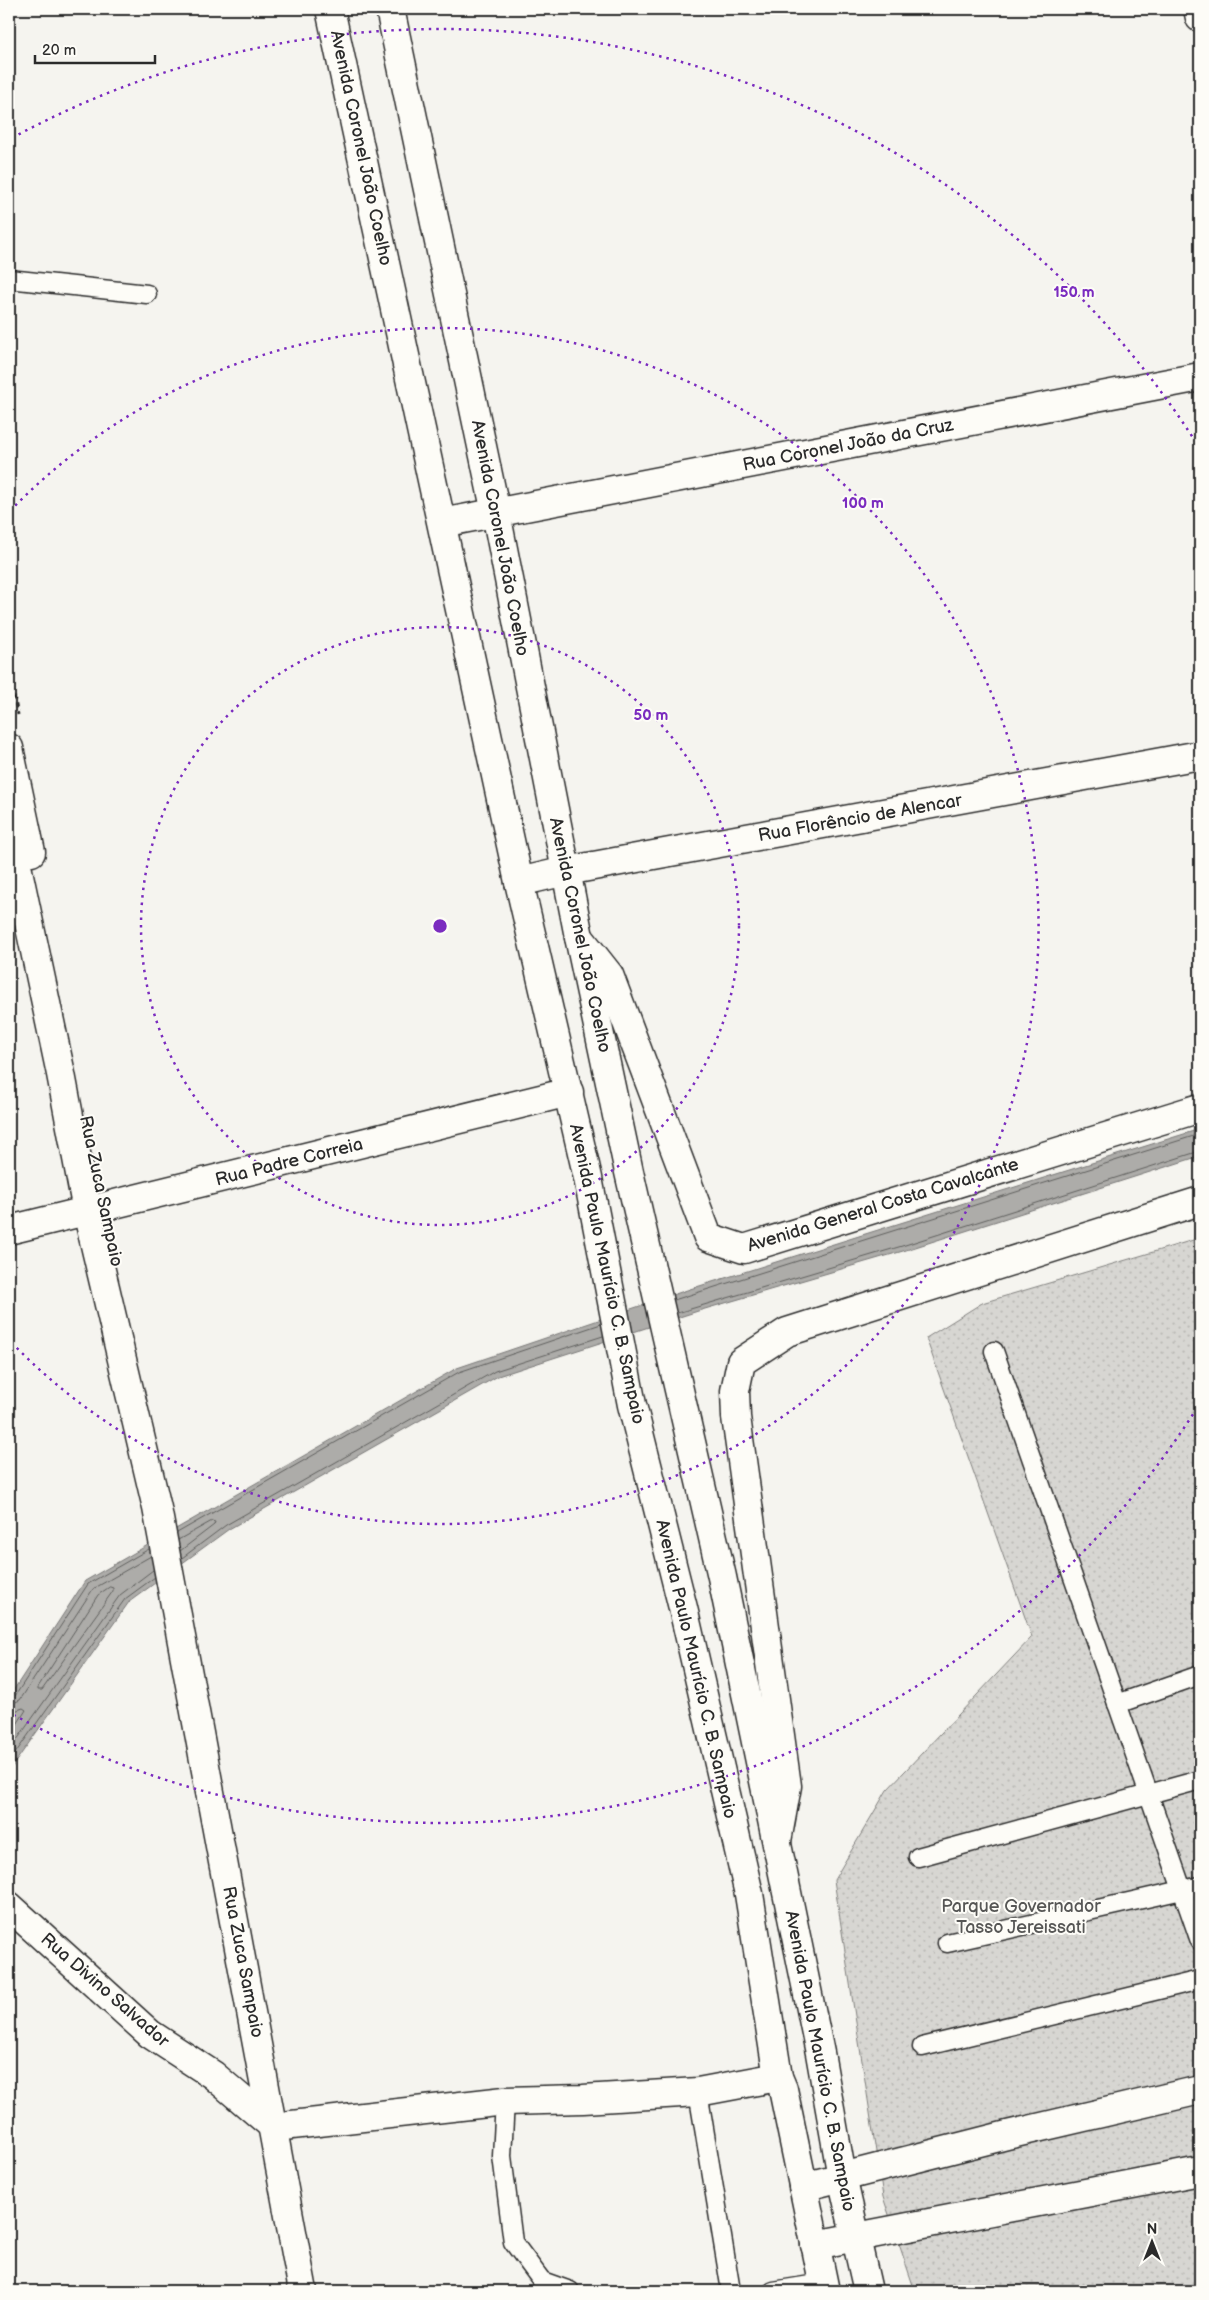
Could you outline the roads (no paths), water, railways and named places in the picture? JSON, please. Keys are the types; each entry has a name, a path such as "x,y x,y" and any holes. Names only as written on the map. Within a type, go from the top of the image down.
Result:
{"street":[{"name":"Avenida Coronel João Coelho","path":"330,9 519,882 559,1049"},
{"name":"Avenida Coronel João Coelho","path":"390,9 496,513 579,937 607,1068"},
{"path":"1198,9 1200,18"},
{"name":"Rua Coronel João da Cruz","path":"442,523 1200,377"},
{"name":"Rua Zuca Sampaio","path":"9,748 95,1209 165,1507 176,1576 182,1634 303,2291"},
{"name":"Rua Florêncio de Alencar","path":"519,882 566,871 1200,756"},
{"name":"Rua Zuca Sampaio","path":"9,828 69,1073"},
{"name":"Avenida General Costa Cavalcante","path":"579,937 609,974 708,1236 744,1249 1200,1108"},
{"name":"Avenida Paulo Maurício C. B. Sampaio","path":"559,1049 588,1178 632,1405 749,1894 778,2077 783,2089 824,2287"},
{"name":"Avenida Paulo Maurício C. B. Sampaio","path":"607,1068 679,1395 722,1577 777,1841 842,2177 868,2291"},
{"name":"Rua Padre Correia","path":"9,1230 569,1092"},
{"path":"777,1841 787,1786 736,1416 735,1391 741,1362 787,1332 1200,1201"},
{"name":"Rua Zuca Sampaio","path":"95,1209 166,1479 165,1507"},
{"name":"Rua Divino Salvador","path":"9,1906 150,2034 214,2075 274,2127"},
{"path":"274,2127 506,2101 583,2099 698,2092 778,2077"},
{"path":"803,2187 1007,2135 1200,2090"},
{"path":"815,2245 1200,2171"}],"lane":[{"path":"9,279 147,294"},
{"path":"994,1351 1200,1941"},
{"path":"1117,1704 1200,1675"},
{"path":"918,1857 1200,1780"},
{"path":"947,1942 1200,1886"},
{"path":"922,2047 1200,1980"},
{"path":"698,2092 731,2291"},
{"path":"506,2101 502,2156 513,2242 542,2281 570,2291"},
{"path":"773,2291 824,2287"}],"water":[{"path":"1200,1129 1200,1156 903,1251 698,1311 498,1376 229,1529 129,1602 9,1771 9,1697 85,1581 457,1368 690,1289"}],"park label":[{"name":"Parque Governador Tasso Jereissati","path":"1021,1916"}]}
